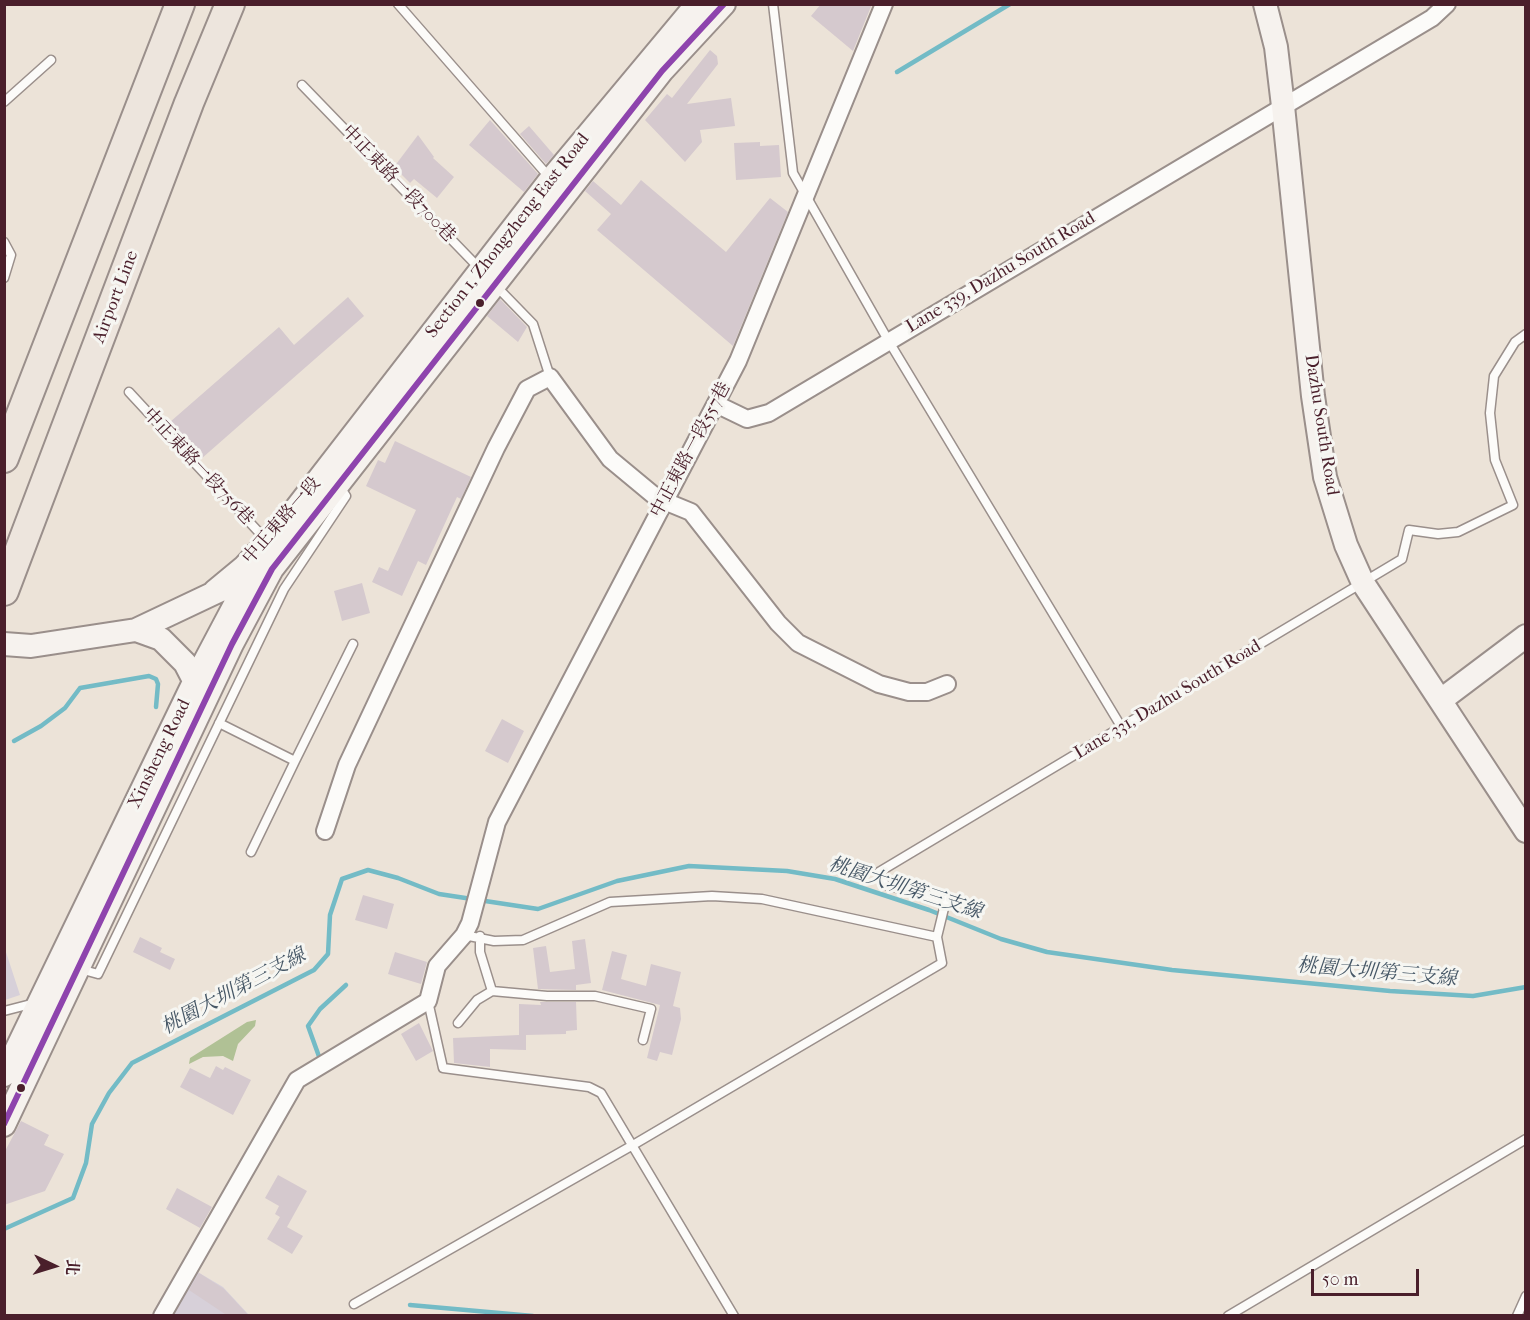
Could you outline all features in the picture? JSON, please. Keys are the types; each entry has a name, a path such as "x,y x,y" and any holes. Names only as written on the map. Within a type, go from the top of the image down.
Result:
{"highway":[{"path":"4,458 180,4"},
{"name":"Airport Line","path":"4,591 189,103 230,4"}],"main road":[{"name":"Section 1, Zhongzheng East Road","path":"487,277 551,179 698,4"},
{"name":"Section 1, Zhongzheng East Road","path":"204,703 272,569 331,477 487,277 662,71 724,4"},
{"name":"Dazhu South Road","path":"1265,4 1276,47 1313,396 1325,477 1346,545 1363,583 1526,831"},
{"name":"中正東路一段","path":"215,591 244,567 331,477"},
{"name":"中正東路一段","path":"195,680 249,578 290,532 331,477"},
{"path":"4,644 31,646 136,630 215,591 272,569"},
{"path":"136,630 161,639 185,663 195,680"},
{"path":"1441,700 1526,636"},
{"name":"Xinsheng Road","path":"4,1075 41,1002 69,964 204,703 195,680"},
{"name":"Xinsheng Road","path":"4,1125 69,964 195,680"}],"street":[{"name":"中正東路一段557巷","path":"471,931 479,886 497,822 738,361 884,4"},
{"name":"Lane 339, Dazhu South Road","path":"716,404 747,419 769,413 888,340 1432,18 1447,4"},
{"path":"325,831 346,765 496,448 527,389 550,377 610,459 657,498 691,512 777,623 798,643 879,684 909,692 927,692 947,684"},
{"path":"162,1316 297,1080 428,1001 437,966 471,931"}],"lane":[{"path":"398,4 551,179"},
{"path":"772,4 793,173 888,340 1122,728"},
{"path":"4,102 51,60"},
{"name":"中正東路一段700巷","path":"303,85 533,324 550,377"},
{"path":"4,243 11,255 4,278"},
{"name":"Lane 331, Dazhu South Road","path":"937,937 946,900 885,885 879,872 1402,559 1409,530 1438,534 1458,532 1513,505 1495,460 1490,413 1494,376 1515,342 1526,334"},
{"name":"中正東路一段756巷","path":"129,392 267,542"},
{"path":"69,964 98,974 284,589 346,496 331,477"},
{"path":"251,852 353,644"},
{"path":"219,723 295,761"},
{"path":"354,1304 633,1145 942,963 937,937 762,899 712,896 610,902 522,940 494,941 471,931"},
{"path":"471,931 492,991"},
{"path":"458,1023 477,1000 492,991 547,996 594,996 651,1009 643,1040"},
{"path":"428,1001 443,1068 589,1087 601,1093 734,1316"},
{"path":"4,1011 41,1002"},
{"path":"1228,1316 1526,1138"},
{"path":"1517,1316 1526,1296"}],"shaded area":[{"path":"4,946 20,995 5,1000 4,1000"},
{"path":"196,1271 223,1287 249,1315 171,1316"}],"green space":[{"path":"256,1020 255,1026 238,1044 233,1061 223,1056 203,1057 189,1064 190,1058 247,1022"}],"building":[{"path":"821,4 872,4 853,51 811,16"},
{"path":"710,50 717,56 718,64 687,104 731,98 735,126 700,130 702,142 685,162 645,120 667,94 672,98"},
{"path":"490,120 538,174 524,192 469,145"},
{"path":"529,126 554,155 546,164 520,134"},
{"path":"418,135 433,158 454,177 437,198 414,179 410,183 394,167"},
{"path":"760,142 760,146 779,145 781,177 736,180 734,143"},
{"path":"641,180 726,252 770,198 788,212 733,346 597,230 611,214 585,191 593,181 621,205"},
{"path":"348,297 364,316 201,459 170,422 279,327 294,345"},
{"path":"500,299 527,327 518,342 487,316"},
{"path":"395,441 471,477 461,499 457,497 426,565 418,561 402,596 372,582 379,567 388,571 416,510 366,486 378,460 385,463"},
{"path":"362,583 370,613 342,621 334,591"},
{"path":"502,719 524,731 508,763 485,751"},
{"path":"363,895 394,904 387,929 355,920"},
{"path":"140,937 162,948 160,952 175,959 170,970 133,952"},
{"path":"585,939 591,983 576,985 576,990 538,989 533,948 546,946 550,972 575,969 572,941"},
{"path":"612,951 627,955 621,979 646,986 651,964 681,972 673,1006 680,1008 681,1019 672,1055 660,1052 657,1061 647,1058 660,1005 602,990"},
{"path":"395,952 427,962 421,984 388,974"},
{"path":"540,1002 576,1002 577,1030 566,1031 566,1034 526,1035 526,1050 490,1049 490,1067 454,1063 453,1038 519,1035 519,1004 541,1005"},
{"path":"419,1023 433,1051 416,1061 401,1034"},
{"path":"216,1066 223,1070 225,1067 251,1080 233,1115 180,1087 190,1068 210,1078"},
{"path":"21,1121 49,1135 44,1145 64,1154 45,1191 4,1205 4,1153"},
{"path":"278,1175 307,1191 287,1227 303,1236 292,1254 267,1239 280,1217 275,1214 279,1206 265,1198"},
{"path":"177,1188 212,1207 200,1228 166,1209"},
{"path":"199,1273 224,1289 249,1316 228,1316 189,1290"}],"waterway":[{"path":"897,72 1010,4"},
{"path":"14,741 41,726 65,708 80,688 149,676 156,679 158,684 156,707"},
{"name":"桃園大圳第三支線","path":"4,1229 73,1198 86,1163 92,1124 109,1093 132,1063 314,970 328,954 330,915 342,879 368,870 398,878 439,894 538,909 617,881 689,866 787,871 835,879 929,910 1001,939 1047,952 1172,970 1390,991 1473,996 1526,987"},
{"path":"321,1062 308,1026 320,1009 346,985"},
{"path":"410,1305 533,1316"}],"transit line":[{"path":"4,1124 232,644 272,569 662,71 724,4"}]}
